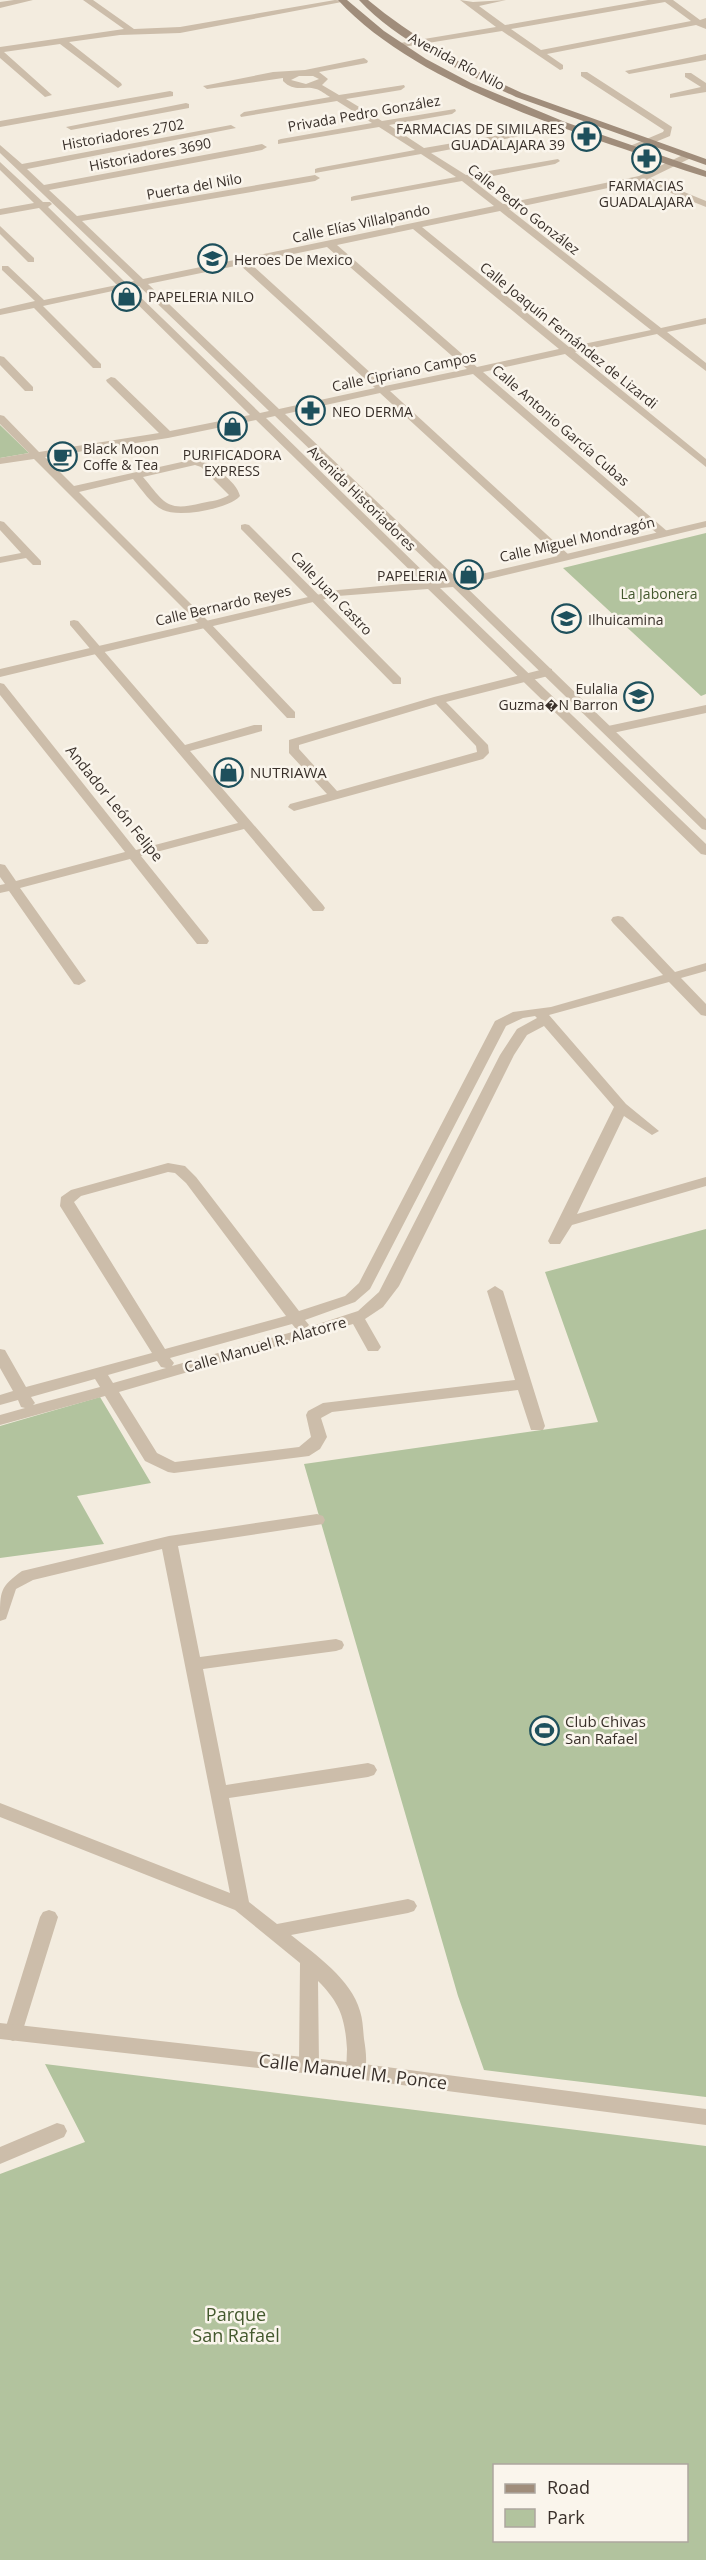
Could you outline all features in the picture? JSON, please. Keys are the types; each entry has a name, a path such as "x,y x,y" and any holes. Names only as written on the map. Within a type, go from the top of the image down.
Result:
{"main road":[{"name":"Avenida Río Nilo","path":"363,0 384,18 421,43 519,95 706,162"},
{"name":"Avenida Río Nilo","path":"342,1 400,46 495,98 706,174"}],"street":[{"path":"0,5 29,0"},
{"path":"87,0 133,32"},
{"path":"468,3 502,0"},
{"path":"400,46 662,0"},
{"path":"668,0 704,24"},
{"path":"0,52 61,40 133,32 180,30 342,1"},
{"path":"468,3 560,67"},
{"path":"540,53 704,24"},
{"path":"61,40 118,85"},
{"path":"0,52 48,95"},
{"path":"629,72 706,57"},
{"path":"207,86 273,75 291,75 364,61"},
{"path":"291,75 287,81 291,84 316,85 324,79 306,72"},
{"path":"584,74 667,126 669,132 666,134 633,148"},
{"path":"688,75 706,88"},
{"name":"Calle Pedro González","path":"316,85 423,150 464,178 706,368"},
{"name":"Privada Pedro González","path":"244,114 401,87"},
{"path":"71,127 189,109 162,88"},
{"path":"674,96 706,88"},
{"path":"0,124 170,94"},
{"name":"Privada Pedro González","path":"281,142 452,111"},
{"path":"56,114 81,136"},
{"path":"638,139 667,126"},
{"name":"Historiadores 2702","path":"20,167 231,128"},
{"path":"423,150 515,134"},
{"name":"Historiadores 3690","path":"43,188 261,147"},
{"name":"Avenida Historiadores","path":"0,148 77,219 706,826"},
{"name":"Puerta del Nilo","path":"77,219 317,175 423,150"},
{"name":"Calle Elías Villalpando","path":"0,312 642,178 688,156"},
{"path":"354,199 555,161"},
{"name":"Avenida Historiadores","path":"0,165 706,851"},
{"path":"642,178 706,204"},
{"path":"0,212 59,202"},
{"name":"Calle Joaquín Fernández de Lizardi","path":"415,226 706,464"},
{"path":"0,229 31,260"},
{"name":"Calle Antonio García Cubas","path":"330,244 664,534"},
{"path":"243,262 565,557"},
{"path":"5,268 98,366"},
{"name":"Calle Cipriano Campos","path":"0,461 168,435 706,321"},
{"path":"0,358 29,389"},
{"path":"111,380 168,435"},
{"path":"0,418 206,625 291,715"},
{"path":"72,490 199,462 234,491 235,496 229,500 183,512 172,512 163,506 136,476"},
{"path":"0,524 26,555 37,563"},
{"name":"Calle Miguel Mondragón","path":"456,583 706,524"},
{"name":"Calle Juan Castro","path":"245,527 317,597 397,681"},
{"path":"0,560 26,555"},
{"name":"Calle Bernardo Reyes","path":"0,673 317,597 338,593 456,583"},
{"path":"74,623 318,908"},
{"path":"335,796 293,750 293,743 438,700 548,672"},
{"name":"Andador León Felipe","path":"0,687 202,941"},
{"path":"294,807 475,758 483,753 482,745 438,700"},
{"path":"608,730 706,709"},
{"path":"183,749 258,728"},
{"path":"7,887 245,825"},
{"path":"0,868 7,887 79,981"},
{"path":"618,920 706,1012"},
{"path":"652,1131 621,1107 546,1013 706,967"},
{"name":"Calle Manuel R. Alatorre","path":"0,1400 295,1318 350,1299 365,1286 500,1024 508,1019 546,1013"},
{"name":"Calle Manuel R. Alatorre","path":"2,1415 31,1410 307,1334 357,1318 375,1308 391,1286 507,1055 522,1032 546,1013"},
{"path":"486,1050 507,1055"},
{"path":"555,1241 621,1107"},
{"path":"172,1371 67,1206 66,1200 69,1196 168,1167 180,1168 307,1334"},
{"path":"566,1222 706,1181"},
{"path":"495,1291 537,1426"},
{"path":"357,1318 373,1347"},
{"path":"0,1354 31,1410"},
{"path":"99,1373 151,1457 174,1468 303,1452 314,1445 319,1437 313,1418 314,1414 329,1407 524,1384"},
{"path":"0,1615 9,1586 20,1578 169,1542 316,1520"},
{"path":"169,1542 241,1905"},
{"path":"193,1664 336,1645"},
{"path":"219,1793 368,1770"},
{"path":"0,1810 241,1905 276,1931 341,1992 351,2011 356,2047 356,2070"},
{"path":"276,1931 408,1906"},
{"path":"7,2032 49,1917"},
{"path":"309,1960 309,2066"},
{"name":"Calle Manuel M. Ponce","path":"7,2032 356,2070 706,2117"},
{"path":"0,2156 57,2131"}],"green space":[{"path":"0,425 29,453 0,458"},
{"name":"La Jabonera","path":"706,533 706,694 701,696 563,568"},
{"name":"Club Chivas San Rafael","path":"706,1229 706,2097 484,2070 458,1996 304,1464 598,1422 545,1272"},
{"path":"100,1397 151,1483 77,1496 104,1544 0,1558 0,1426"},
{"name":"Parque San Rafael","path":"45,2064 706,2146 706,2560 0,2560 0,2174 85,2142"}],"place":[{"name":"FARMACIAS DE SIMILARES GUADALAJARA 39","path":"586,136"},
{"name":"FARMACIAS GUADALAJARA","path":"646,158"},
{"name":"Heroes De Mexico","path":"213,259"},
{"name":"PAPELERIA NILO","path":"127,296"},
{"name":"NEO DERMA","path":"311,411"},
{"name":"PURIFICADORA EXPRESS","path":"232,427"},
{"name":"Black Moon Coffe & Tea","path":"62,456"},
{"name":"PAPELERIA","path":"468,575"},
{"name":"Ilhuicamina","path":"567,619"},
{"name":"Eulalia Guzma�N Barron","path":"639,696"},
{"name":"NUTRIAWA","path":"229,772"},
{"name":"Club Chivas San Rafael","path":"544,1730"}]}
